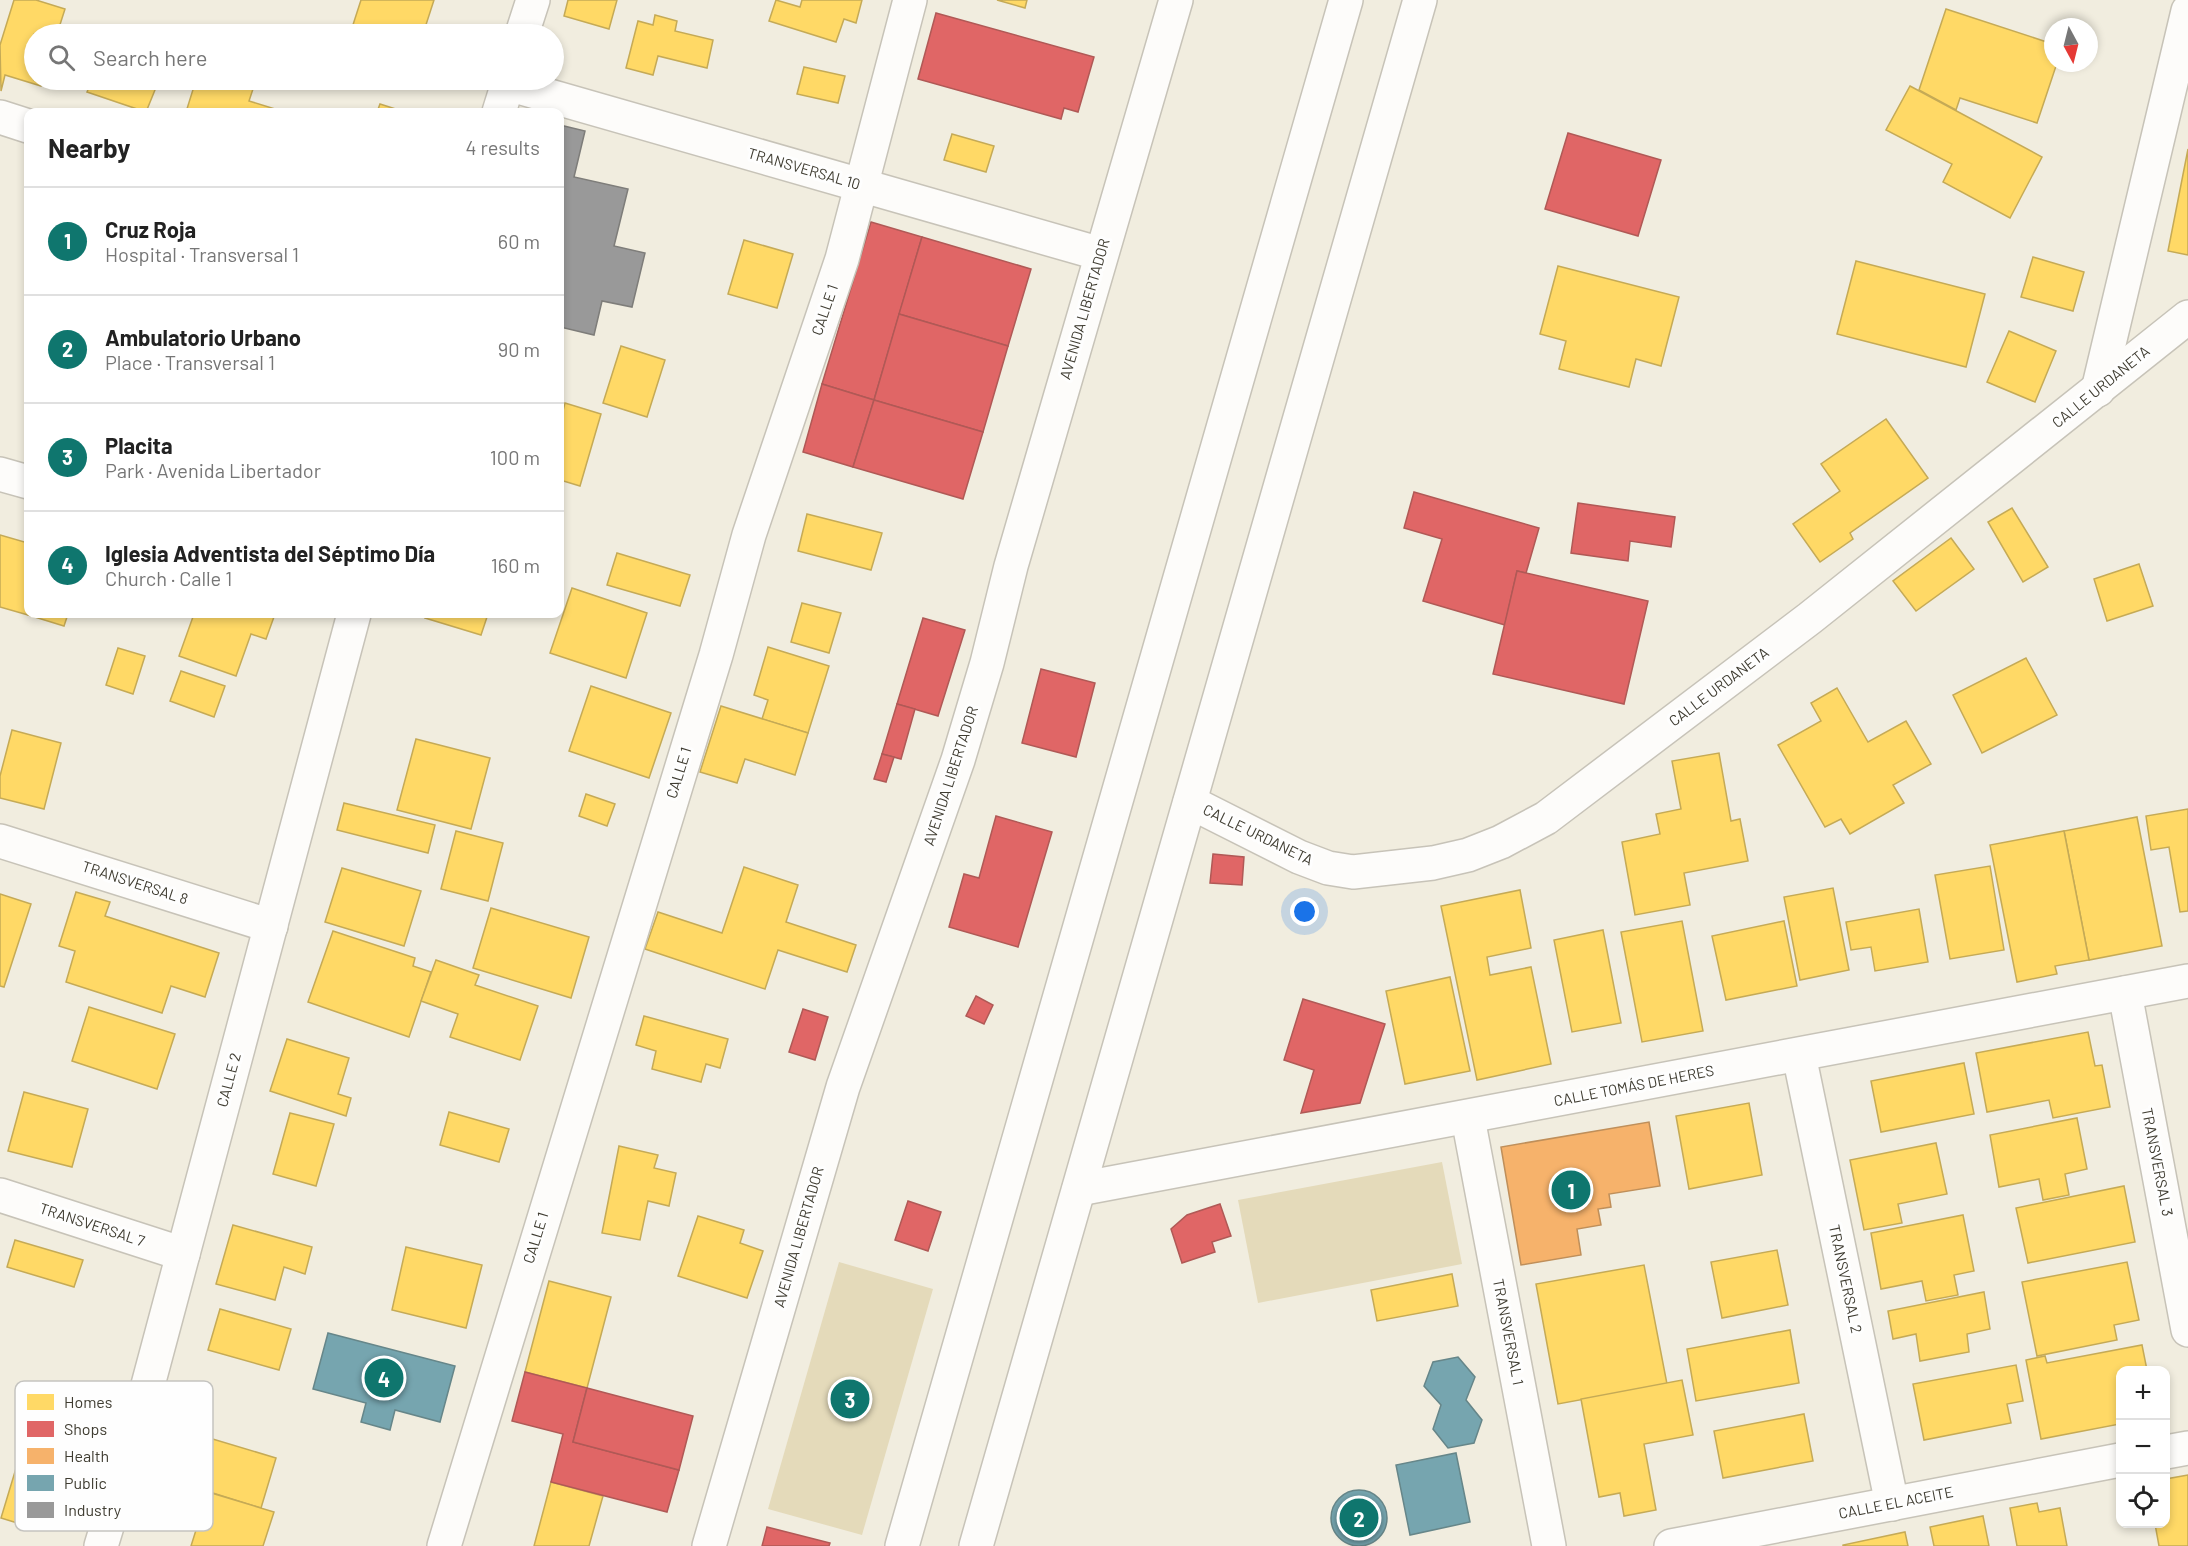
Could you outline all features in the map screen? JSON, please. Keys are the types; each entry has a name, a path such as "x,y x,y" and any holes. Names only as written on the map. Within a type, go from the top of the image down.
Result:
{"street":[{"path":"525,24 532,0"},
{"name":"CALLE 1","path":"444,1546 716,655 749,535 842,260 910,0"},
{"name":"AVENIDA LIBERTADOR","path":"710,1546 843,1087 958,760 987,663 1011,566 1176,0"},
{"path":"902,1546 1346,0"},
{"path":"976,1546 1420,0"},
{"path":"2098,390 2188,11"},
{"name":"TRANSVERSAL 10","path":"505,92 861,185 1101,254"},
{"path":"0,117 24,125"},
{"name":"CALLE URDANETA","path":"1190,802 1299,857 1328,868 1353,872 1433,863 1468,855 1501,842 1546,818 1801,625 2188,317"},
{"path":"0,474 24,481"},
{"name":"CALLE 2","path":"147,1381 353,618"},
{"name":"TRANSVERSAL 8","path":"0,841 271,926"},
{"name":"CALLE TOMÁS DE HERES","path":"1079,1189 1468,1118 2188,981"},
{"name":"TRANSVERSAL 3","path":"2125,993 2188,1330"},
{"name":"TRANSVERSAL 2","path":"1799,1055 1892,1504"},
{"name":"TRANSVERSAL 1","path":"1468,1118 1549,1546"},
{"name":"TRANSVERSAL 7","path":"0,1195 183,1254"},
{"path":"2170,1451 2188,1448"},
{"name":"CALLE EL ACEITE","path":"1671,1546 2116,1461"},
{"name":"CALLE 2","path":"101,1546 105,1531"}],"shaded area":[{"path":"1442,1162 1462,1264 1258,1303 1238,1200"},
{"path":"839,1262 933,1289 862,1535 768,1509"}],"building: Homes":[{"path":"14,0 36,0 65,9 60,24 24,24 24,81 5,75 1,91 0,45"},
{"path":"361,0 434,0 426,24 353,24"},
{"path":"568,0 617,0 609,29 564,16"},
{"path":"776,0 800,7 802,0 862,0 856,23 844,19 836,42 769,21"},
{"path":"997,0 1027,0 1025,8"},
{"path":"1946,9 2044,41 2044,72 2054,72 2037,123 1960,98 1956,110 1919,90"},
{"path":"655,15 677,21 675,31 713,40 707,68 658,56 653,75 626,68 638,21 653,25"},
{"path":"804,67 845,76 838,103 797,94"},
{"path":"1910,86 2042,157 2010,218 1943,182 1952,164 1886,130"},
{"path":"88,90 155,90 148,108 134,108 87,92"},
{"path":"193,90 253,90 249,101 272,108 187,108"},
{"path":"380,104 392,108 378,108"},
{"path":"952,134 994,146 986,172 944,160"},
{"path":"2188,149 2188,255 2168,251"},
{"path":"744,240 793,254 777,308 728,294"},
{"path":"2033,257 2084,272 2073,311 2021,297"},
{"path":"1856,261 1985,294 1966,367 1837,334"},
{"path":"1558,266 1679,297 1661,366 1636,359 1629,387 1559,369 1566,341 1540,334"},
{"path":"2009,331 2056,351 2035,402 1987,382"},
{"path":"621,346 665,360 647,417 603,403"},
{"path":"565,403 601,414 580,486 564,481"},
{"path":"1886,419 1928,478 1850,533 1853,539 1820,562 1793,524 1840,491 1821,464"},
{"path":"2012,508 2048,567 2023,582 1988,522"},
{"path":"807,514 882,533 871,570 798,551"},
{"path":"0,535 24,542 24,614 0,607"},
{"path":"1951,538 1974,569 1916,611 1893,581"},
{"path":"617,553 690,575 680,606 607,585"},
{"path":"2139,564 2153,606 2107,621 2094,579"},
{"path":"572,588 647,613 626,678 550,653 562,618 564,618"},
{"path":"802,603 841,613 829,653 791,642"},
{"path":"38,618 67,618 64,626"},
{"path":"193,618 274,618 266,639 251,634 236,676 179,656"},
{"path":"425,618 487,618 481,635"},
{"path":"768,647 829,666 808,733 762,719 768,700 754,695"},
{"path":"118,648 145,656 133,694 106,685"},
{"path":"2026,658 2057,715 1982,753 1953,695"},
{"path":"181,671 225,686 214,717 170,701"},
{"path":"591,686 671,713 649,778 569,751"},
{"path":"1837,688 1868,742 1906,721 1931,764 1893,785 1904,803 1850,834 1841,819 1825,827 1778,745 1821,721 1811,703"},
{"path":"721,706 808,733 795,775 745,759 737,783 700,772"},
{"path":"12,730 61,743 44,809 0,798 0,776"},
{"path":"416,739 490,758 471,829 397,810"},
{"path":"1719,753 1731,821 1740,819 1748,861 1684,873 1690,905 1635,915 1622,842 1660,834 1656,814 1681,809 1672,761"},
{"path":"586,794 615,804 607,826 579,816"},
{"path":"344,803 435,825 428,853 337,830"},
{"path":"2188,809 2188,911 2180,912 2169,847 2151,850 2146,816"},
{"path":"2137,817 2162,946 2089,960 2064,831"},
{"path":"456,831 503,843 488,901 441,889"},
{"path":"2064,831 2089,960 2055,966 2057,974 2017,982 1990,845"},
{"path":"1990,866 2004,950 1950,959 1935,875"},
{"path":"744,867 798,885 786,922 856,945 847,972 778,950 765,989 645,949 658,912 722,933"},
{"path":"342,868 421,891 404,946 325,922"},
{"path":"1833,888 1849,970 1800,980 1784,897"},
{"path":"1520,890 1531,948 1487,957 1490,975 1531,967 1551,1064 1477,1080 1441,906"},
{"path":"76,892 110,902 105,916 219,953 205,997 171,986 162,1013 66,982 75,951 59,946"},
{"path":"0,894 31,904 4,987 0,986"},
{"path":"491,908 589,937 571,998 473,968"},
{"path":"1919,909 1928,962 1875,971 1871,947 1851,950 1846,922"},
{"path":"1682,921 1703,1031 1642,1042 1621,932"},
{"path":"1784,921 1797,986 1726,1000 1712,936"},
{"path":"1603,930 1621,1023 1572,1032 1554,940"},
{"path":"333,931 415,958 413,966 431,972 409,1037 308,1002"},
{"path":"436,960 479,975 475,985 538,1006 520,1060 450,1037 458,1014 421,1001"},
{"path":"1450,977 1470,1071 1405,1084 1386,991"},
{"path":"89,1007 175,1034 157,1089 72,1061"},
{"path":"644,1016 728,1039 720,1068 706,1064 701,1082 652,1069 656,1051 636,1045"},
{"path":"2088,1032 2095,1066 2102,1065 2110,1107 2053,1118 2049,1100 1987,1112 1976,1053"},
{"path":"287,1039 349,1058 338,1094 351,1098 346,1116 270,1091"},
{"path":"1964,1063 1974,1114 1881,1132 1871,1081"},
{"path":"24,1092 88,1109 72,1167 8,1151"},
{"path":"1749,1103 1762,1175 1689,1189 1676,1116"},
{"path":"449,1112 509,1129 499,1162 440,1145"},
{"path":"290,1113 334,1124 316,1186 273,1174"},
{"path":"2077,1118 2087,1169 2065,1174 2069,1195 2043,1200 2039,1179 1999,1187 1990,1135"},
{"path":"1936,1143 1947,1194 1898,1204 1902,1223 1864,1230 1850,1160"},
{"path":"619,1146 658,1155 654,1168 676,1173 669,1206 648,1201 640,1240 602,1233"},
{"path":"2124,1186 2135,1242 2028,1263 2016,1208"},
{"path":"1963,1215 1974,1271 1954,1275 1958,1295 1926,1301 1922,1281 1881,1289 1871,1233"},
{"path":"698,1216 744,1230 740,1243 763,1251 747,1298 678,1276"},
{"path":"233,1225 312,1247 305,1274 284,1267 275,1300 216,1284"},
{"path":"15,1240 83,1260 74,1287 7,1267"},
{"path":"406,1247 482,1265 466,1328 392,1310"},
{"path":"1777,1250 1788,1305 1722,1318 1711,1262"},
{"path":"2127,1262 2139,1320 2114,1325 2117,1340 2037,1356 2022,1282"},
{"path":"1644,1265 1667,1384 1558,1404 1536,1284"},
{"path":"1452,1274 1458,1306 1377,1321 1371,1290"},
{"path":"549,1281 611,1297 587,1388 525,1372"},
{"path":"1984,1292 1990,1329 1967,1334 1969,1352 1920,1361 1916,1334 1893,1339 1888,1311"},
{"path":"220,1309 291,1329 279,1370 208,1350"},
{"path":"1790,1330 1799,1383 1696,1401 1687,1349"},
{"path":"2142,1345 2146,1366 2116,1366 2116,1425 2041,1439 2026,1360 2045,1356 2047,1363"},
{"path":"2016,1365 2023,1401 2007,1404 2011,1423 1924,1440 1913,1384"},
{"path":"1682,1380 1693,1435 1644,1444 1656,1510 1624,1516 1620,1493 1599,1497 1581,1399"},
{"path":"1804,1414 1813,1461 1723,1478 1714,1431"},
{"path":"213,1439 276,1458 261,1508 213,1493"},
{"path":"15,1472 15,1522 1,1518"},
{"path":"2188,1475 2188,1546 2159,1546 2156,1528 2170,1528 2170,1478"},
{"path":"551,1482 603,1496 589,1546 534,1546"},
{"path":"213,1494 274,1512 263,1546 191,1546 196,1531 213,1531"},
{"path":"2037,1503 2039,1512 2060,1508 2067,1546 2017,1546 2010,1508"},
{"path":"1983,1516 1989,1546 1934,1546 1930,1527"},
{"path":"1905,1532 1908,1546 1843,1546 1843,1545"}],"building: Shops":[{"path":"936,13 1094,57 1078,112 1064,108 1061,119 918,79"},
{"path":"1568,133 1661,160 1638,236 1545,209"},
{"path":"871,222 922,237 874,400 822,384"},
{"path":"922,237 1031,269 1008,346 899,314"},
{"path":"899,314 1008,346 983,432 874,400"},
{"path":"822,384 874,400 853,467 803,452"},
{"path":"874,400 983,432 963,499 853,467"},
{"path":"1414,492 1539,528 1526,573 1517,571 1505,625 1423,601 1442,539 1404,528"},
{"path":"1578,503 1675,517 1671,547 1630,541 1628,561 1571,553"},
{"path":"1517,571 1648,601 1624,704 1493,674"},
{"path":"923,618 965,630 938,716 897,704"},
{"path":"1041,669 1095,683 1076,757 1022,743"},
{"path":"897,704 915,709 901,759 882,754"},
{"path":"882,754 894,757 886,782 874,779"},
{"path":"996,816 1052,832 1018,947 949,927 964,874 979,878"},
{"path":"1213,854 1244,857 1242,885 1210,883"},
{"path":"976,996 993,1005 984,1024 966,1016"},
{"path":"1303,999 1385,1024 1360,1103 1301,1113 1314,1070 1284,1060"},
{"path":"803,1009 828,1017 815,1060 789,1052"},
{"path":"908,1201 941,1212 928,1251 895,1240"},
{"path":"1220,1204 1231,1236 1212,1242 1215,1252 1182,1263 1171,1229 1187,1215"},
{"path":"525,1372 587,1388 573,1442 679,1470 667,1512 551,1482 563,1434 512,1421"},
{"path":"587,1388 693,1416 679,1470 573,1442"},
{"path":"767,1527 830,1543 829,1546 762,1546"}],"building: Health":[{"path":"1649,1122 1660,1186 1609,1194 1611,1207 1598,1209 1601,1225 1577,1229 1581,1255 1521,1265 1501,1147"}],"building: Public":[{"path":"328,1333 455,1366 440,1422 395,1410 390,1430 361,1422 366,1403 313,1389"},
{"path":"1458,1357 1475,1377 1466,1400 1482,1420 1474,1443 1448,1448 1433,1429 1441,1405 1424,1386 1433,1362"},
{"path":"1456,1453 1470,1522 1410,1535 1396,1465"},
{"path":"1353,1490 1365,1490 1375,1494 1383,1502 1387,1518 1383,1534 1375,1542 1365,1546 1353,1546 1343,1542 1335,1534 1331,1524 1331,1512 1335,1502 1343,1494"}],"building: Industry":[{"path":"564,126 585,131 574,177 628,189 614,246 645,253 632,307 602,301 594,335 564,328"}],"place":[{"name":"Cruz Roja","path":"1571,1190"},
{"name":"Iglesia Adventista del Séptimo Día","path":"384,1378"},
{"name":"Placita","path":"850,1399"},
{"name":"Ambulatorio Urbano","path":"1359,1518"}]}
